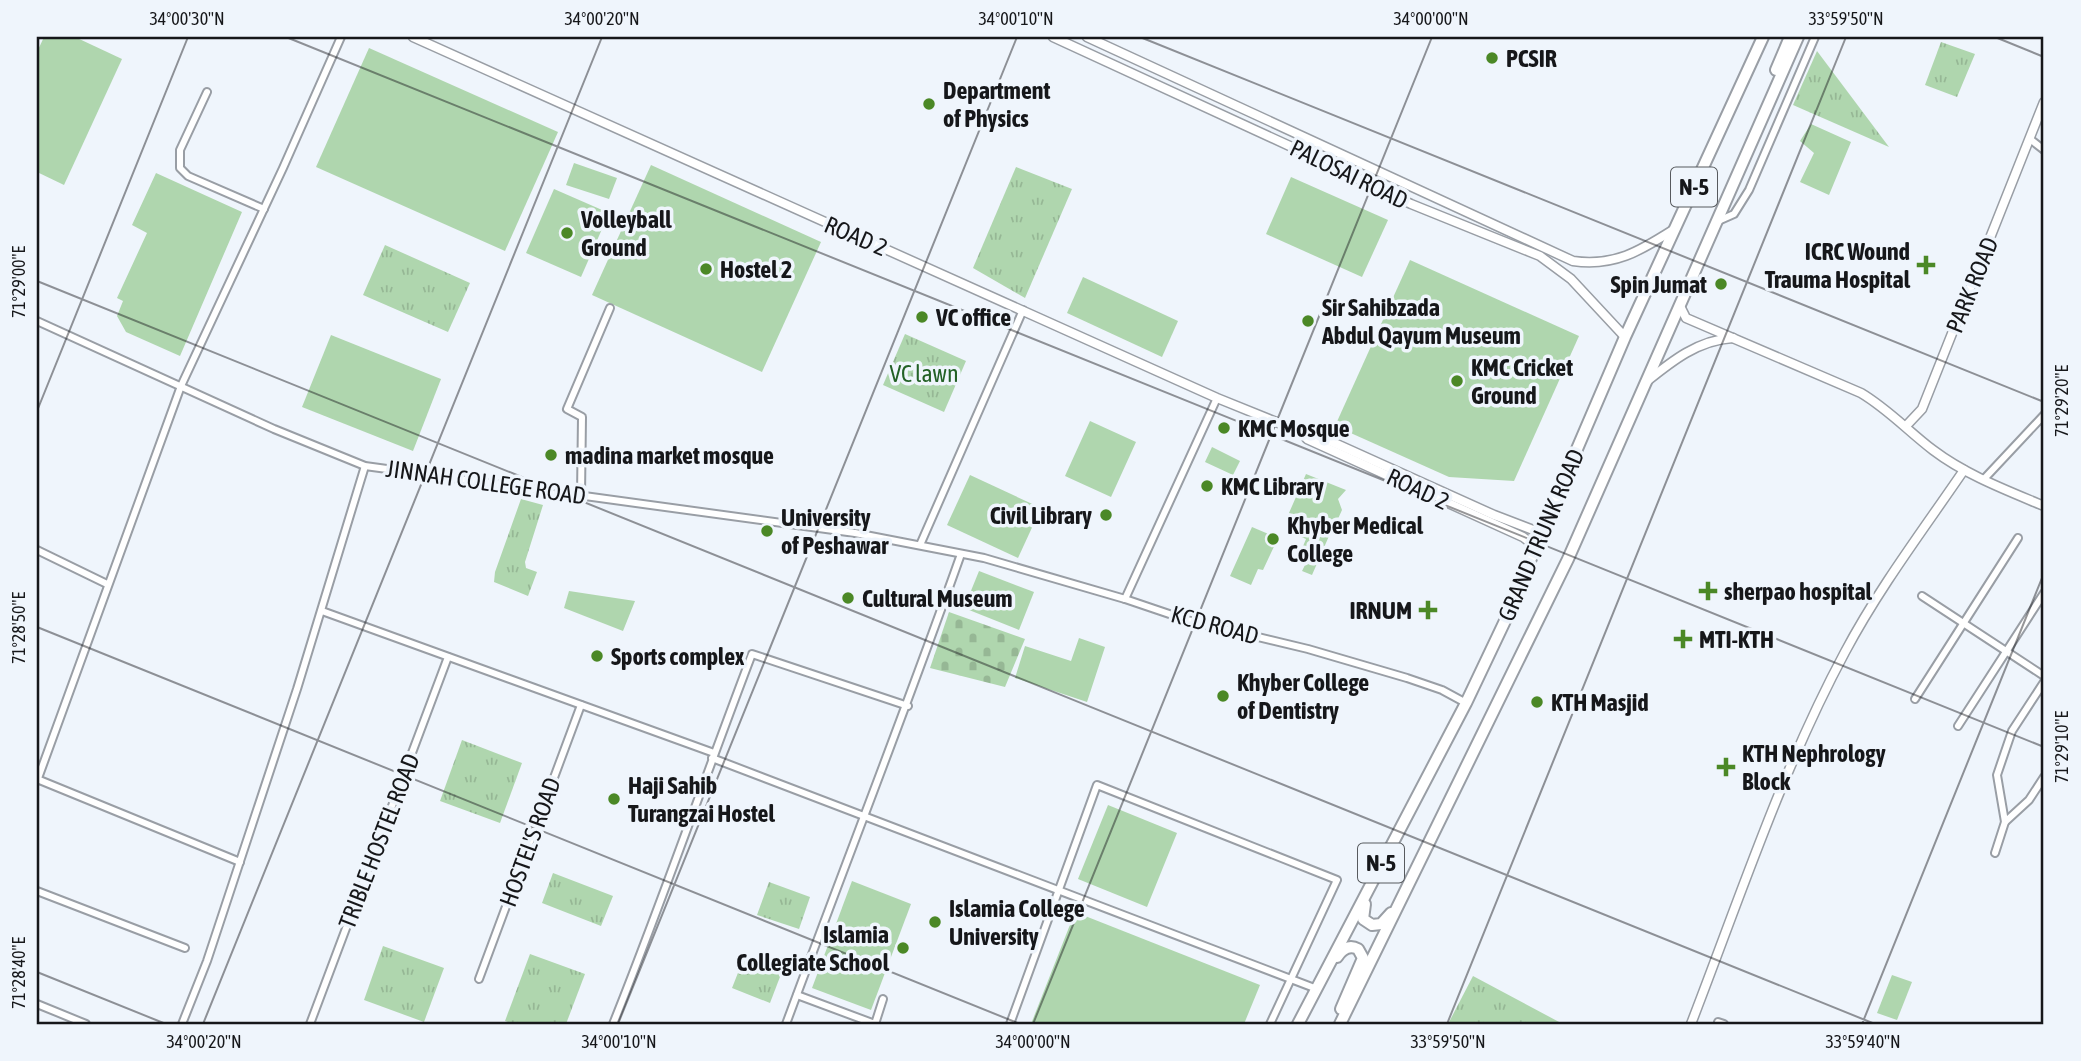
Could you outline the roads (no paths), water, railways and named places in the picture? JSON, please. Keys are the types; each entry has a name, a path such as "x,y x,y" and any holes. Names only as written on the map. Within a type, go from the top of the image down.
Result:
{"highway":[{"name":"GRAND TRUNK ROAD","path":"1298,1024 1466,704 1513,604 1535,547 1673,230 1763,37"},
{"path":"1766,107 1768,90 1790,37"},
{"name":"GRAND TRUNK ROAD","path":"1340,1024 1548,601 1798,37"},
{"path":"1373,880 1362,915 1365,922 1371,926 1381,924 1388,917 1401,900 1414,875"},
{"path":"1318,987 1344,948 1354,947 1361,952 1361,964 1335,1024"}],"street":[{"path":"240,862 37,780 181,386 341,37"},
{"name":"ROAD 2","path":"413,37 1217,398 1301,432 1310,432 1494,515 1541,533"},
{"name":"PALOSAI ROAD","path":"1053,37 1411,204 1515,240 1571,279 1625,338"},
{"path":"1087,37 1515,240 1573,261 1592,264 1625,257 1673,230"},
{"path":"1715,222 1734,214 1746,197 1815,37"},
{"path":"207,92 180,150 180,167 188,176 264,209"},
{"path":"2044,102 2030,139 2044,150"},
{"name":"PARK ROAD","path":"1906,426 1922,408 2030,139"},
{"path":"1680,306 1686,318 1861,393 1932,449 1964,470 2044,506"},
{"path":"581,495 582,416 567,409 610,308"},
{"path":"920,545 1023,310"},
{"name":"JINNAH COLLEGE ROAD","path":"37,321 274,429 366,466 855,533 961,554"},
{"path":"1646,382 1672,361 1696,347 1714,340 1736,338"},
{"path":"1125,598 1217,398"},
{"path":"1984,479 2044,415"},
{"name":"ROAD 2","path":"1301,432 1307,439 1522,537 1535,547"},
{"path":"182,1024 207,961 240,862 366,466"},
{"path":"1691,1024 1811,722 1845,651 1886,582 1964,470"},
{"path":"1915,699 2018,538"},
{"path":"37,550 107,584"},
{"path":"786,1024 908,706 961,554"},
{"name":"KCD ROAD","path":"961,554 1125,598 1187,620 1308,649 1407,678 1442,690 1466,704"},
{"path":"1958,726 2044,593"},
{"path":"1922,596 2044,676"},
{"path":"322,611 581,705 1318,987"},
{"path":"613,1024 752,654 908,706"},
{"name":"TRIBLE HOSTEL ROAD","path":"310,1024 448,657"},
{"path":"1995,853 2005,822 1997,775 2012,731 2044,682"},
{"name":"HOSTEL'S ROAD","path":"479,979 581,705"},
{"path":"2005,822 2029,800 2044,777"},
{"path":"1010,1024 1097,785 1337,880 1269,1024"},
{"path":"37,891 185,948"},
{"path":"797,995 875,1024 883,999"},
{"path":"37,1004 86,1024"}],"place":[{"name":"PCSIR","path":"1492,58"},
{"name":"Department of Physics","path":"929,104"},
{"name":"Volleyball Ground","path":"567,233"},
{"name":"ICRC Wound Trauma Hospital","path":"1926,265"},
{"name":"Hostel 2","path":"706,269"},
{"name":"Spin Jumat","path":"1721,284"},
{"name":"VC office","path":"922,317"},
{"name":"Sir Sahibzada Abdul Qayum Museum","path":"1308,321"},
{"name":"KMC Cricket Ground","path":"1457,381"},
{"name":"KMC Mosque","path":"1224,428"},
{"name":"madina market mosque","path":"551,455"},
{"name":"KMC Library","path":"1207,486"},
{"name":"Civil Library","path":"1106,515"},
{"name":"University of Peshawar","path":"767,531"},
{"name":"Khyber Medical College","path":"1273,539"},
{"name":"sherpao hospital","path":"1708,591"},
{"name":"Cultural Museum","path":"848,598"},
{"name":"IRNUM","path":"1428,610"},
{"name":"MTI-KTH","path":"1683,639"},
{"name":"Sports complex","path":"597,656"},
{"name":"Khyber College of Dentistry","path":"1223,696"},
{"name":"KTH Masjid","path":"1537,702"},
{"name":"KTH Nephrology Block","path":"1726,767"},
{"name":"Haji Sahib Turangzai Hostel","path":"614,799"},
{"name":"Islamia College University","path":"935,922"},
{"name":"Islamia Collegiate School","path":"903,948"}],"park label":[{"name":"VC lawn","path":"924,373"}]}
